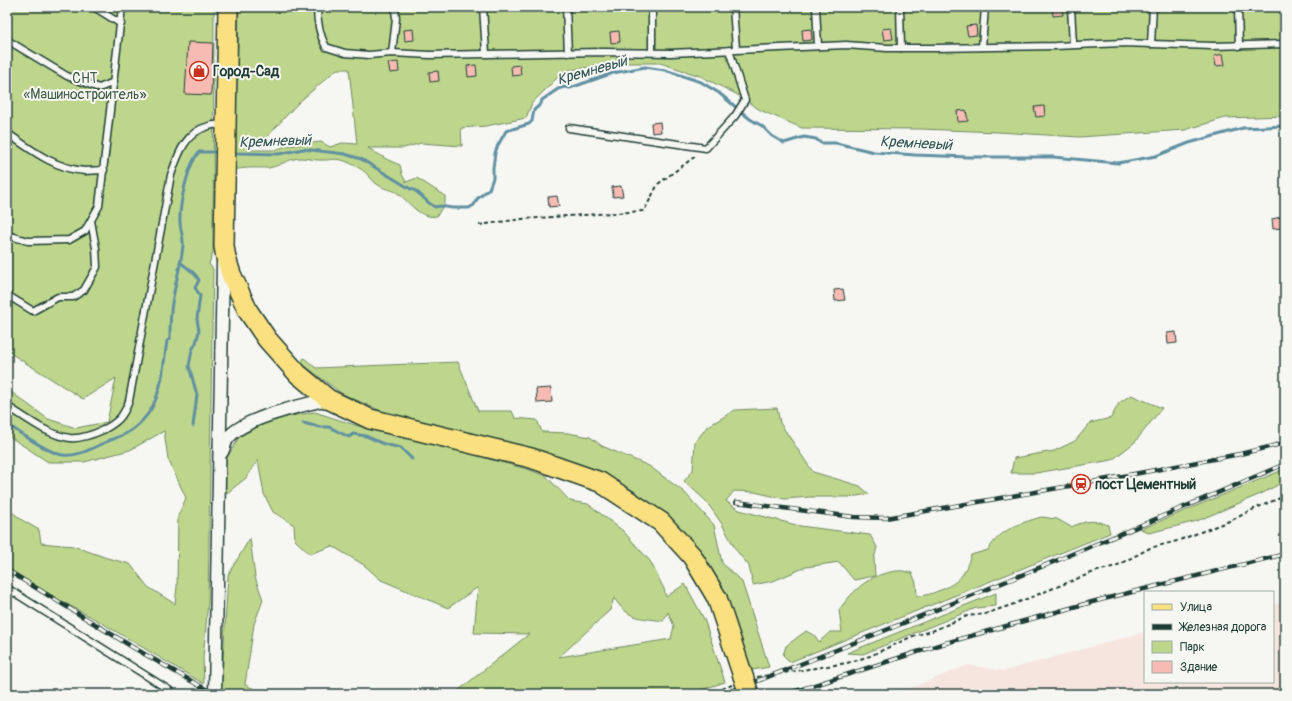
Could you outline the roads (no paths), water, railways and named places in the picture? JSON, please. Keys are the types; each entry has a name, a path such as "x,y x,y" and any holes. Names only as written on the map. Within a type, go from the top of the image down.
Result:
{"main road":[{"path":"228,7 224,246 231,274 248,311 263,333 298,374 328,399 370,419 531,458 600,482 661,522 692,556 717,598 746,685"}],"street":[{"path":"216,694 224,246"},
{"path":"220,457 228,438 240,428 264,417 285,410 328,399"}],"lane":[{"path":"94,7 121,24"},
{"path":"7,235 28,241 69,240 85,231 99,206 122,7"},
{"path":"317,7 317,19 320,36 326,47 346,53 369,55 392,53 430,55 486,53 671,53 732,49 846,45 901,48 1122,43 1239,46 1285,44"},
{"path":"392,53 396,19 395,7"},
{"path":"483,7 486,53"},
{"path":"566,7 568,53"},
{"path":"652,7 652,52"},
{"path":"569,128 706,148 735,116 745,100 732,49 733,7"},
{"path":"816,7 818,46"},
{"path":"900,7 901,48"},
{"path":"982,47 985,7"},
{"path":"1071,7 1073,45"},
{"path":"1152,44 1153,7"},
{"path":"1238,7 1239,46"},
{"path":"7,40 67,76 99,88 114,82"},
{"path":"7,406 56,434 72,438 94,434 114,424 124,414 129,401 171,176 183,144 192,135 209,126 226,129"},
{"path":"7,133 31,150 58,164 84,171 104,170"},
{"path":"7,295 34,310 58,297 73,297 84,290 97,267 96,248 91,221"},
{"path":"7,588 169,690 172,694"}],"waterway":[{"name":"Кремневый","path":"232,153 279,154 303,149 345,154 361,159 413,189 435,207 469,208 474,205 477,199 489,189 493,178 495,153 506,131 529,124 532,121 534,110 541,104 542,100 558,89 564,87 570,88 613,73 645,67 665,70 701,82 719,93 750,119 762,126 772,136 784,143 804,137 816,139 821,143 836,143 874,152 969,157 1053,157 1118,163 1156,156 1189,143 1243,128 1285,126"},
{"name":"Кремневый","path":"7,424 51,451 63,455 74,455 85,452 125,434 134,428 147,415 158,394 162,379 167,341 170,339 171,308 183,246 180,215 185,185 191,166 199,152 220,152"},
{"path":"180,262 193,272 199,280 195,288 200,295 197,319 199,331 196,343 192,350 189,366 197,395 193,426"},
{"path":"303,423 320,427 329,427 349,437 353,434 366,436 384,444 401,448 412,459"}],"railway":[{"path":"736,502 854,517 886,518 1081,484 1240,454 1285,443"},
{"path":"724,694 1006,582 1285,464"},
{"path":"787,694 942,644 1092,602 1285,554"},
{"path":"7,570 134,648 214,694"}],"place":[{"name":"Город-Сад","path":"199,71"},
{"name":"пост Цементный","path":"1081,484"}],"park label":[{"name":"СНТ «Машиностроитель»","path":"85,86"}]}
